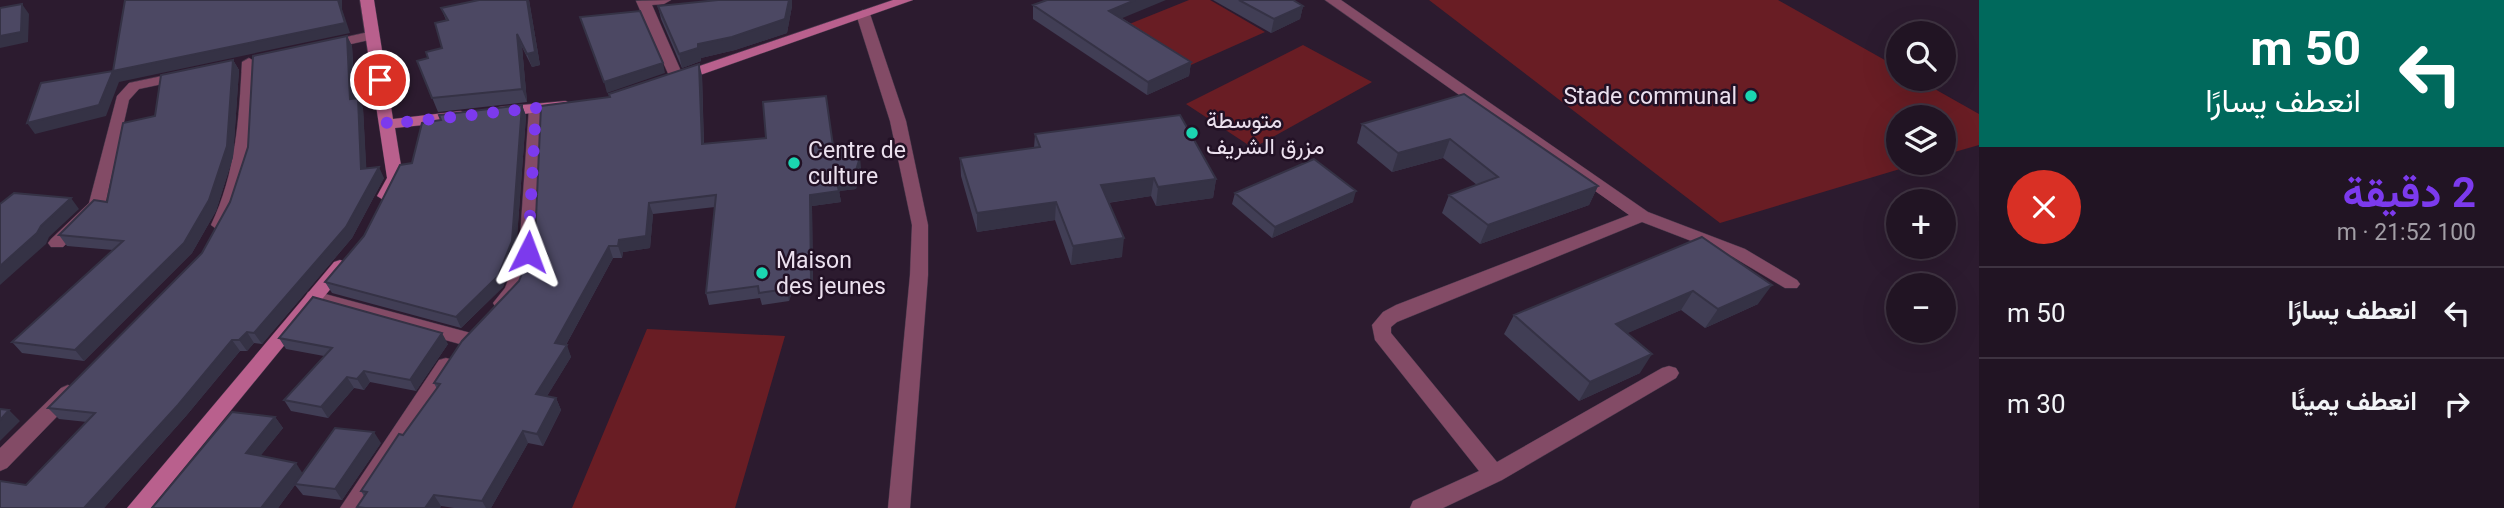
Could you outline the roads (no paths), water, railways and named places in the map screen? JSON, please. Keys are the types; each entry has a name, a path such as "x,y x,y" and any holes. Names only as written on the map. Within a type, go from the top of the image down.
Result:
{"street":[{"path":"367,0 395,177 378,209"},
{"path":"664,0 643,1 671,80 906,0"},
{"path":"1332,0 1642,216 1740,253 1791,284"},
{"path":"863,14 898,121 920,225 919,275 899,508"},
{"path":"311,49 373,35"},
{"path":"214,235 226,212 244,158 249,62"},
{"path":"57,243 97,205 122,99 134,86 198,73"},
{"path":"387,124 584,103"},
{"path":"351,508 459,346 513,292 528,252 536,108"},
{"path":"1494,474 1382,335 1381,325 1403,310 1642,216"},
{"path":"138,508 353,251"},
{"path":"314,297 476,329"},
{"path":"1421,508 1494,474 1669,373"},
{"path":"0,462 76,385"}],"place":[{"name":"Stade communal","path":"1751,96"},
{"name":"متوسطة مزرق الشريف","path":"1192,133"},
{"name":"Centre de culture","path":"794,163"},
{"name":"Maison des jeunes","path":"762,273"}]}
